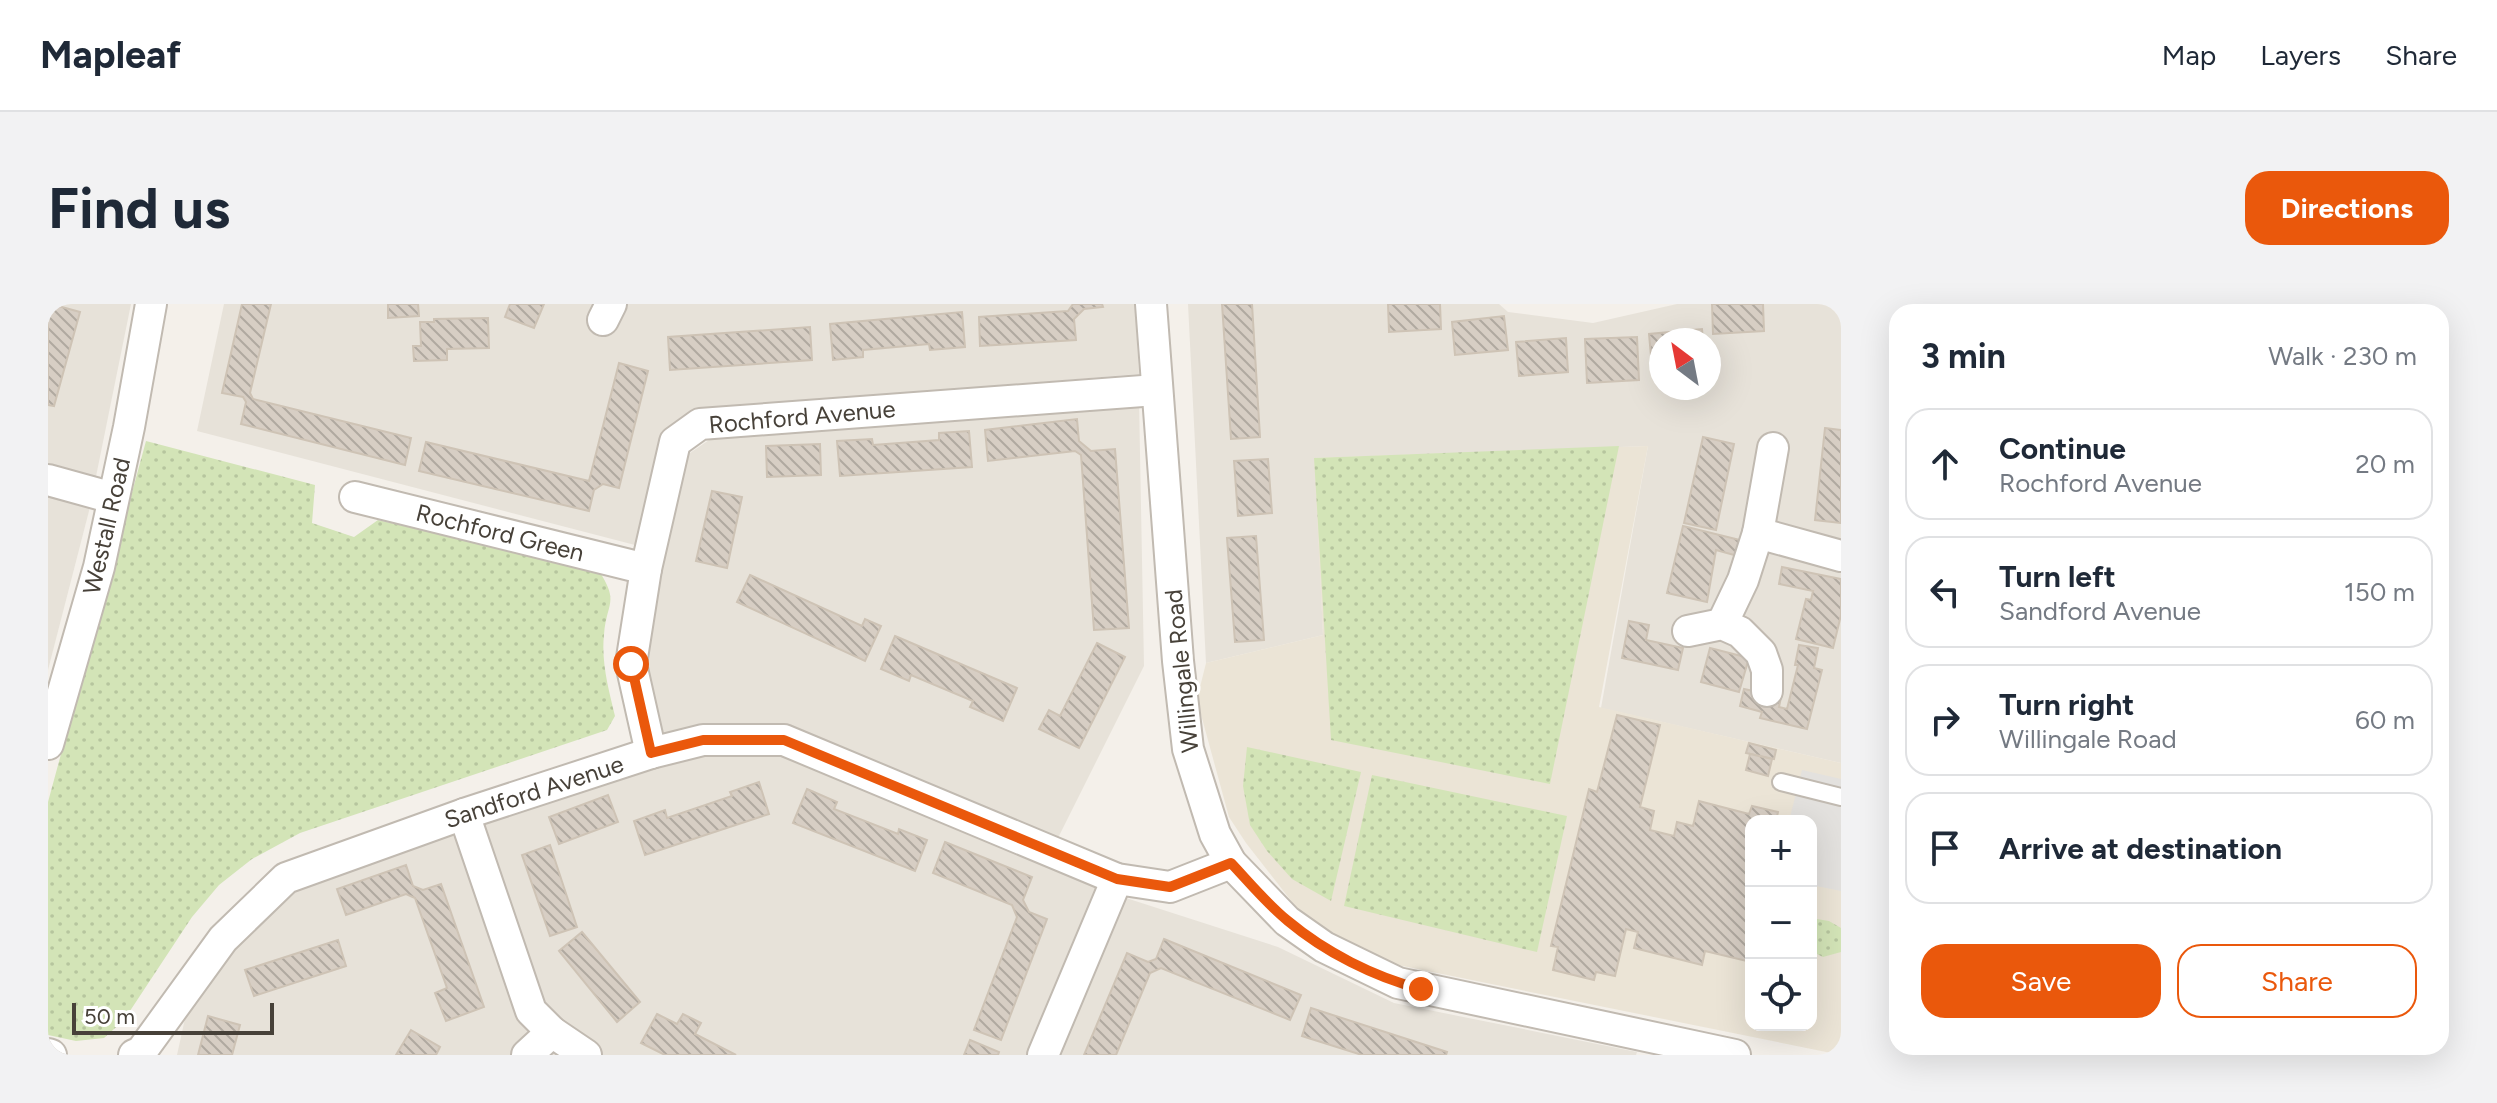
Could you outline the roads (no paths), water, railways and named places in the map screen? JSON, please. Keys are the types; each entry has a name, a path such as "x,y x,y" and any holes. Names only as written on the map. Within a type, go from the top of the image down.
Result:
{"street":[{"name":"Westall Road","path":"48,744 99,567 151,304"},
{"name":"Willingale Road","path":"1151,304 1178,661 1188,749 1215,834 1231,863 1287,921 1324,947 1398,983 1656,1048 1735,1055"},
{"name":"Rochford Avenue","path":"651,753 631,664 646,569 675,442 700,424 1156,390"},
{"path":"1722,624 1743,580 1758,533 1773,448"},
{"path":"48,480 113,498"},
{"name":"Rochford Green","path":"355,497 646,569"},
{"path":"1758,533 1841,556"},
{"path":"1688,631 1722,624 1740,632 1761,653 1767,670 1767,691"},
{"name":"Sandford Avenue","path":"134,1055 141,1052 223,939 286,878 464,814 651,753 703,740 784,740 1117,879 1170,887 1231,863"},
{"path":"464,814 531,1011 552,1032 586,1055"},
{"path":"1043,1055 1117,879"},
{"path":"527,1055 552,1032"}],"lane":[{"path":"1781,782 1841,797"}]}
